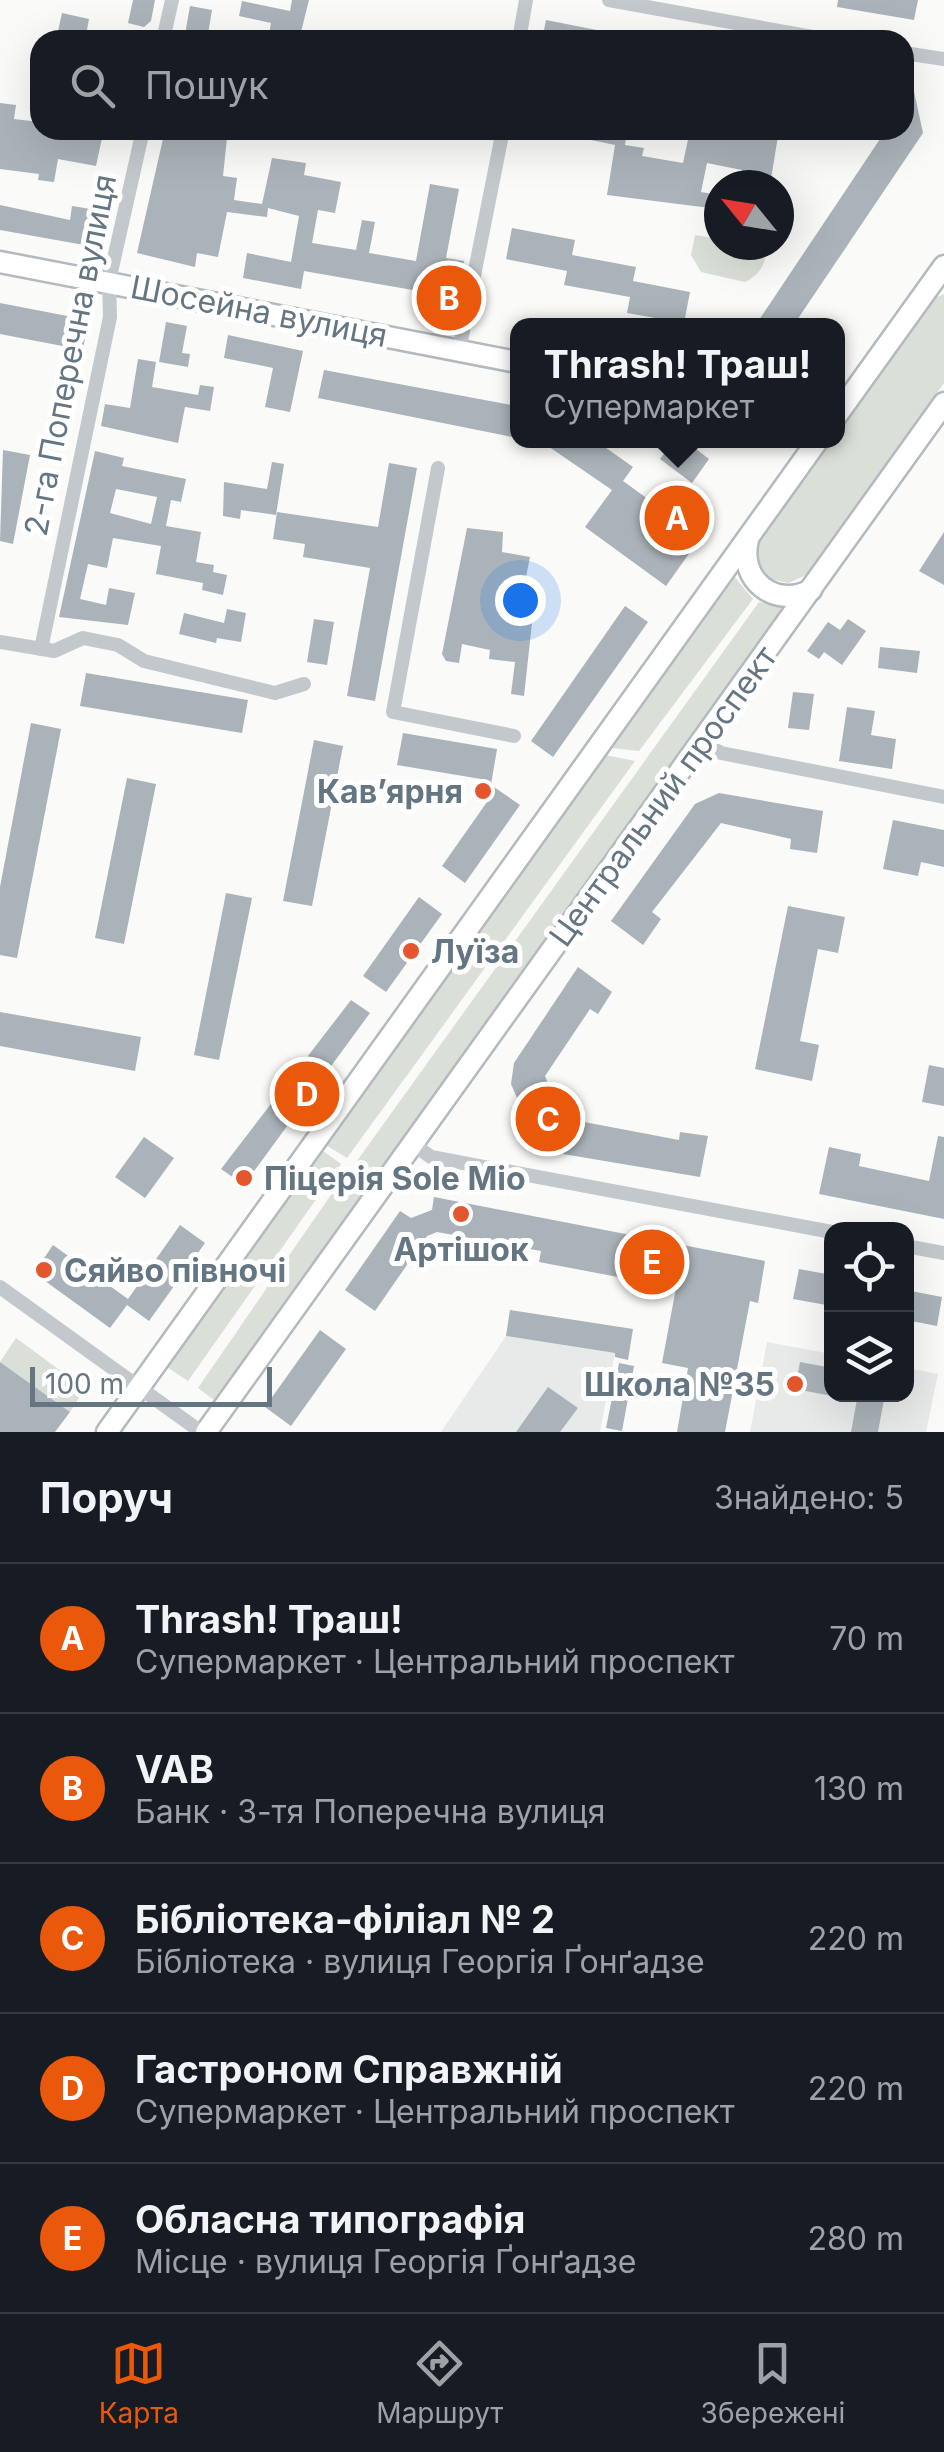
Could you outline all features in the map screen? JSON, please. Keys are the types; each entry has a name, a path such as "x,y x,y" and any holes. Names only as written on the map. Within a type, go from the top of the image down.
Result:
{"main road":[{"name":"Шосейна вулиця","path":"0,262 109,280 510,361"},
{"path":"845,404 938,282 944,266"},
{"name":"Центральний проспект","path":"204,1432 811,590 937,429 944,404"},
{"path":"107,1432 812,448"},
{"path":"749,538 748,568 764,590 782,597 811,590"}],"street":[{"path":"165,30 172,0"},
{"path":"521,30 526,0"},
{"path":"609,0 774,30"},
{"path":"914,54 944,59"},
{"name":"2-га Поперечна вулиця","path":"40,648 110,317 109,280 141,140"},
{"path":"459,351 501,140"},
{"path":"438,468 393,712 514,736"},
{"path":"0,642 54,651 83,638 118,645 144,661 275,693 304,684"},
{"path":"702,742 721,754 944,797"},
{"path":"413,1144 431,1157 824,1231"},
{"path":"914,1247 944,1253"},
{"path":"0,1287 204,1432"}],"shaded area":[{"path":"695,235 704,236 704,260 765,260 759,271 745,282 701,272 691,255"},
{"path":"944,294 944,383 808,574 789,583 770,579 758,562 760,540 827,448 845,448 845,422 933,299"},
{"path":"734,576 753,599 639,751 611,748"},
{"path":"759,602 783,608 373,1179 354,1165"},
{"path":"605,755 635,761 347,1158 326,1145"},
{"path":"322,1150 341,1164 188,1381 167,1367"},
{"path":"348,1170 369,1185 214,1400 198,1388"},
{"path":"506,1336 615,1353 600,1432 441,1432"},
{"path":"16,1338 80,1385 79,1398 70,1412 0,1362"},
{"name":"Школа №35","path":"767,1342 824,1353 824,1402 914,1402 914,1369 938,1374 926,1432 750,1432"}],"building":[{"path":"133,0 155,0 151,21 144,27 128,23"},
{"path":"292,0 309,0 302,30 270,30 271,23 239,16 242,1 290,11"},
{"path":"838,0 918,0 914,20 837,7"},
{"path":"190,6 212,10 209,30 186,30"},
{"path":"62,13 89,19 87,30 58,30"},
{"path":"546,20 597,30 544,30"},
{"path":"914,91 923,133 798,318 760,318 879,140 914,140"},
{"path":"0,103 16,105 14,119 30,121 30,140 102,140 96,166 58,159 54,182 38,180 39,174 0,169"},
{"path":"163,140 227,140 223,176 237,178 234,200 262,204 272,158 306,163 304,175 341,182 335,213 318,210 312,243 356,250 362,220 375,222 369,253 416,261 430,184 459,189 446,258 464,261 456,304 440,301 438,313 420,310 424,292 304,271 301,289 243,278 247,253 291,262 299,216 268,208 267,217 227,212 218,257 197,253 195,267 137,253"},
{"path":"591,140 626,140 625,145 644,148 642,156 683,163 688,140 777,140 772,170 742,170 707,163 701,192 704,207 607,195 615,145"},
{"path":"0,205 70,220 72,206 91,209 84,245 0,230"},
{"path":"512,228 575,240 572,255 636,267 633,281 690,292 685,318 627,313 630,297 564,285 567,271 506,259"},
{"path":"0,303 88,320 83,350 0,334"},
{"path":"166,322 187,326 182,353 190,354 188,367 159,362"},
{"path":"228,335 303,351 290,412 265,407 273,368 224,358"},
{"path":"138,359 156,362 152,387 198,395 200,385 214,387 210,411 185,407 178,443 101,426 105,404 130,408"},
{"path":"324,370 510,405 510,437 318,398"},
{"path":"551,448 606,448 633,467 623,481 670,515 676,507 691,517 687,522 703,534 666,586 585,527 612,490"},
{"path":"668,448 695,448 709,459 692,483 660,459"},
{"path":"3,450 30,455 13,544 0,541"},
{"path":"95,451 124,458 122,466 186,479 181,502 171,500 166,526 201,532 196,562 214,565 213,572 227,575 223,595 202,590 203,583 156,574 161,546 113,538 107,568 88,564 80,599 106,605 109,588 135,593 128,625 59,617","holes":["116,489 157,497 151,524 110,513"]},
{"path":"272,462 284,464 276,515 241,510 240,519 223,516 224,482 267,489"},
{"path":"389,463 417,468 375,701 347,696 370,568 303,557 305,544 273,539 277,512 378,527"},
{"path":"467,528 503,532 502,552 530,557 517,622 532,623 524,696 511,694 515,662 489,659 490,650 462,644 459,663 446,661 442,654"},
{"path":"944,532 944,585 919,571"},
{"path":"625,606 648,622 553,757 531,741"},
{"path":"227,609 246,613 241,642 217,638 216,643 179,634 184,613 224,623"},
{"path":"314,619 334,622 327,665 307,662"},
{"path":"848,619 866,631 842,665 824,652 819,659 807,651 828,622 840,630"},
{"path":"880,647 920,651 917,673 878,668"},
{"path":"86,673 248,700 242,733 80,706"},
{"path":"793,692 814,694 809,730 788,728"},
{"path":"847,707 875,711 871,735 896,739 892,769 839,761"},
{"path":"31,723 61,729 17,958 0,955 0,887"},
{"path":"403,733 497,749 491,785 520,805 465,883 442,866 487,802 472,790 481,779 397,765"},
{"path":"314,740 343,746 312,906 283,901"},
{"path":"127,778 156,784 124,944 95,938"},
{"path":"719,793 823,811 817,853 790,849 791,839 721,823 652,912 661,919 643,945 611,921 695,804"},
{"path":"893,820 944,830 944,867 921,862 918,876 883,869"},
{"path":"226,893 252,898 219,1060 194,1055"},
{"path":"419,897 442,914 386,992 363,976"},
{"path":"788,906 845,917 838,953 818,949 800,1041 819,1045 812,1081 755,1069"},
{"path":"578,967 612,992 598,1014 590,1009 545,1076 563,1118 679,1140 680,1132 708,1136 700,1177 551,1152 535,1139 511,1084 514,1063"},
{"path":"351,1000 370,1013 244,1185 221,1169"},
{"path":"0,1012 141,1037 135,1071 0,1046"},
{"path":"929,1065 944,1068 944,1106 922,1102"},
{"path":"938,1136 944,1137 944,1219 819,1194 829,1147 861,1154 859,1166 929,1181"},
{"path":"144,1137 174,1158 145,1198 115,1177"},
{"path":"434,1197 765,1261 758,1303 750,1301 725,1432 677,1432 688,1368 662,1363 676,1288 539,1262 541,1251 437,1232 427,1236 375,1311 345,1290 400,1211 411,1218 432,1210"},
{"path":"180,1225 205,1243 149,1321 127,1305 110,1328 34,1273 53,1245 128,1299"},
{"path":"799,1269 824,1274 824,1305 793,1299"},
{"path":"914,1292 942,1297 937,1326 914,1322"},
{"path":"510,1310 633,1329 628,1360 615,1357 615,1353 506,1336"},
{"path":"320,1330 346,1349 291,1426 265,1407"},
{"path":"0,1362 70,1412 55,1432 0,1432"},
{"path":"800,1362 824,1366 824,1394 795,1389"},
{"path":"619,1363 634,1366 622,1431 606,1428"},
{"path":"548,1387 578,1408 560,1432 516,1432"},
{"path":"857,1402 884,1402 878,1432 851,1432"}],"place":[{"name":"VAB","path":"449,298"},
{"name":"Thrash! Траш!","path":"677,518"},
{"name":"Кав’ярня","path":"483,791"},
{"name":"Луїза","path":"411,951"},
{"name":"Гастроном Справжній","path":"307,1094"},
{"name":"Бібліотека-філіал № 2","path":"548,1119"},
{"name":"Піцерія Sole Mio","path":"244,1178"},
{"name":"Артішок","path":"461,1214"},
{"name":"Обласна типографія","path":"652,1262"},
{"name":"Сяйво півночі","path":"44,1270"},
{"name":"Школа №35","path":"795,1384"}]}
